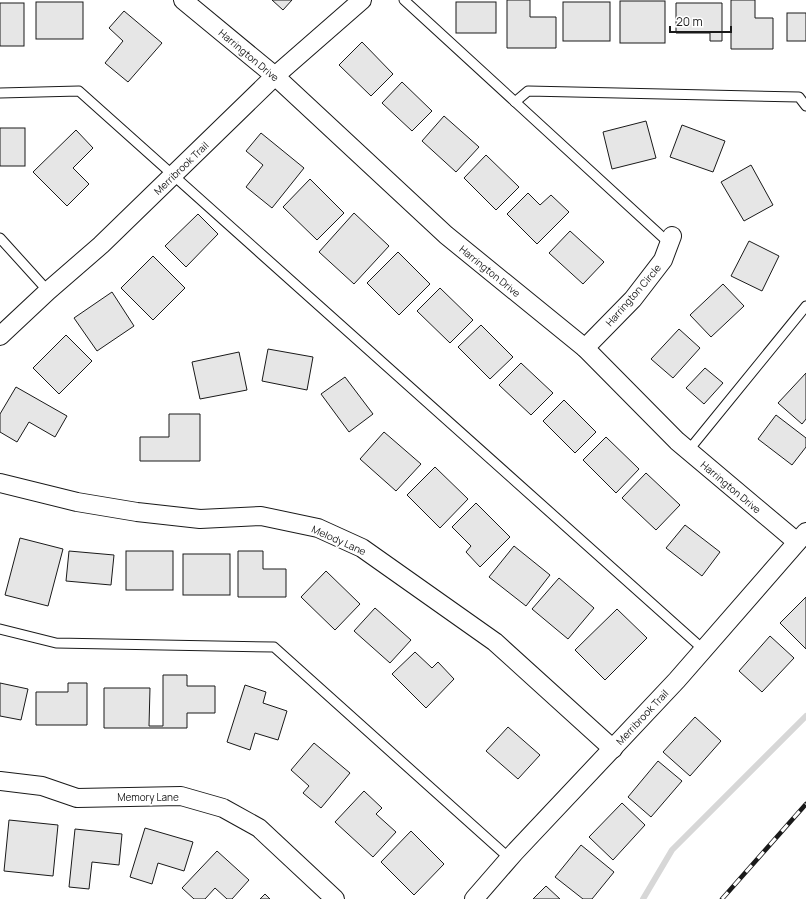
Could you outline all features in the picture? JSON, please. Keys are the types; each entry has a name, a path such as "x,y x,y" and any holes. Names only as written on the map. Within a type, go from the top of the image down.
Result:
{"street":[{"name":"Harrington Drive","path":"183,0 275,76 446,235 585,348 688,451 802,537"},
{"name":"Merribrook Trail","path":"0,336 48,291 101,245 275,76 362,0"},
{"name":"Harrington Circle","path":"585,348 632,299 664,260 670,239"},
{"name":"Melody Lane","path":"0,483 77,502 137,512 200,519 261,516 318,528 362,548 495,642 613,748"},
{"name":"Merribrook Trail","path":"474,899 509,858 704,650 802,537"},
{"name":"Memory Lane","path":"0,781 42,786 77,798 181,796 223,808 259,828 335,899"}],"lane":[{"path":"404,0 515,102 670,239"},
{"path":"0,93 79,91 704,650"},
{"path":"515,102 528,91 799,97 806,106"},
{"path":"0,238 48,291"},
{"path":"688,451 806,306"},
{"path":"0,629 56,643 274,647 509,858"}],"building":[{"path":"272,0 292,0 283,10"},
{"path":"507,0 530,0 530,17 556,17 556,48 507,48"},
{"path":"731,0 755,0 755,18 773,18 773,49 731,49"},
{"path":"620,1 665,1 665,43 620,43"},
{"path":"36,2 83,2 83,39 36,39"},
{"path":"456,2 496,2 496,33 456,33"},
{"path":"563,2 610,2 610,41 563,41"},
{"path":"0,3 24,3 24,46 0,46"},
{"path":"676,3 722,3 722,41 710,41 710,33 676,33"},
{"path":"124,11 162,43 128,82 105,63 123,41 109,28"},
{"path":"787,13 806,13 806,41 787,41"},
{"path":"362,42 393,74 371,96 339,65"},
{"path":"402,82 432,111 412,131 382,103"},
{"path":"444,116 479,147 456,172 422,141"},
{"path":"646,121 656,158 612,169 603,132"},
{"path":"682,125 725,141 713,172 670,157"},
{"path":"0,128 25,128 25,166 0,166"},
{"path":"76,130 93,148 73,168 89,184 67,206 33,172"},
{"path":"261,133 304,168 272,208 246,187 263,165 246,151"},
{"path":"486,155 519,187 496,210 464,178"},
{"path":"751,165 773,205 744,221 721,182"},
{"path":"310,179 344,213 317,240 283,207"},
{"path":"528,193 540,205 551,195 569,212 537,244 507,214"},
{"path":"354,213 389,246 354,284 319,252"},
{"path":"198,214 218,234 186,267 165,246"},
{"path":"570,231 604,262 583,284 549,253"},
{"path":"749,241 779,256 762,291 731,276"},
{"path":"398,252 430,284 399,315 367,283"},
{"path":"153,256 185,288 153,320 121,288"},
{"path":"723,284 744,306 711,337 690,315"},
{"path":"440,288 473,320 450,343 417,311"},
{"path":"112,292 134,326 97,351 74,318"},
{"path":"481,325 513,357 490,379 458,347"},
{"path":"679,329 700,348 673,378 651,359"},
{"path":"66,335 92,361 59,394 33,368"},
{"path":"268,349 313,357 307,390 262,381"},
{"path":"239,352 247,390 200,399 192,362"},
{"path":"521,363 553,393 531,415 499,385"},
{"path":"705,368 723,383 704,404 686,388"},
{"path":"806,373 806,419 802,424 778,403"},
{"path":"345,377 373,414 349,432 321,394"},
{"path":"16,387 67,416 55,437 29,422 17,442 0,432 0,414"},
{"path":"564,400 596,432 575,453 543,421"},
{"path":"169,414 200,414 200,461 140,461 140,437 169,437"},
{"path":"776,415 806,438 806,447 792,465 758,439"},
{"path":"384,432 421,464 396,491 360,459"},
{"path":"606,437 639,469 616,493 583,460"},
{"path":"435,467 468,499 440,528 407,495"},
{"path":"646,473 680,505 656,530 622,498"},
{"path":"476,503 510,537 480,567 466,552 471,546 452,527"},
{"path":"685,525 720,552 702,576 666,548"},
{"path":"20,538 63,549 48,606 5,595"},
{"path":"514,546 550,575 526,606 489,577"},
{"path":"69,551 114,555 111,585 66,581"},
{"path":"126,551 173,551 173,590 126,590"},
{"path":"238,551 263,551 263,569 286,569 286,597 238,597"},
{"path":"183,554 230,554 230,595 183,595"},
{"path":"326,571 360,604 335,630 301,597"},
{"path":"559,578 594,608 568,639 532,609"},
{"path":"806,597 806,649 780,623"},
{"path":"375,608 411,640 390,663 354,631"},
{"path":"617,609 647,638 605,680 575,650"},
{"path":"770,636 794,658 762,692 739,671"},
{"path":"415,652 432,668 438,662 454,679 426,708 392,674"},
{"path":"163,675 187,675 187,686 215,686 215,713 187,713 187,728 104,728 104,688 150,688 149,726 163,726"},
{"path":"0,683 28,689 21,720 0,716"},
{"path":"68,683 87,683 87,725 36,725 36,692 68,692"},
{"path":"245,685 266,692 263,703 287,711 278,740 255,733 250,750 227,742"},
{"path":"695,717 721,741 690,776 663,752"},
{"path":"508,727 540,755 518,779 486,751"},
{"path":"314,743 350,773 321,808 303,793 309,786 291,770"},
{"path":"658,761 682,781 651,817 628,797"},
{"path":"364,791 382,808 376,814 396,832 373,857 335,822"},
{"path":"622,803 645,825 613,860 589,837"},
{"path":"9,820 58,825 53,876 4,871"},
{"path":"145,828 193,842 184,871 158,863 152,884 130,877"},
{"path":"75,829 122,834 119,865 92,862 89,889 69,887"},
{"path":"411,831 444,864 414,895 381,862"},
{"path":"581,845 614,872 592,899 583,899 555,877"},
{"path":"217,851 249,880 232,899 227,899 215,888 205,899 194,899 182,888"},
{"path":"546,886 560,899 533,899"},
{"path":"265,894 270,899 260,899"}],"waterway":[{"path":"643,899 672,850 806,716"}],"railway":[{"path":"722,899 806,804"}]}
